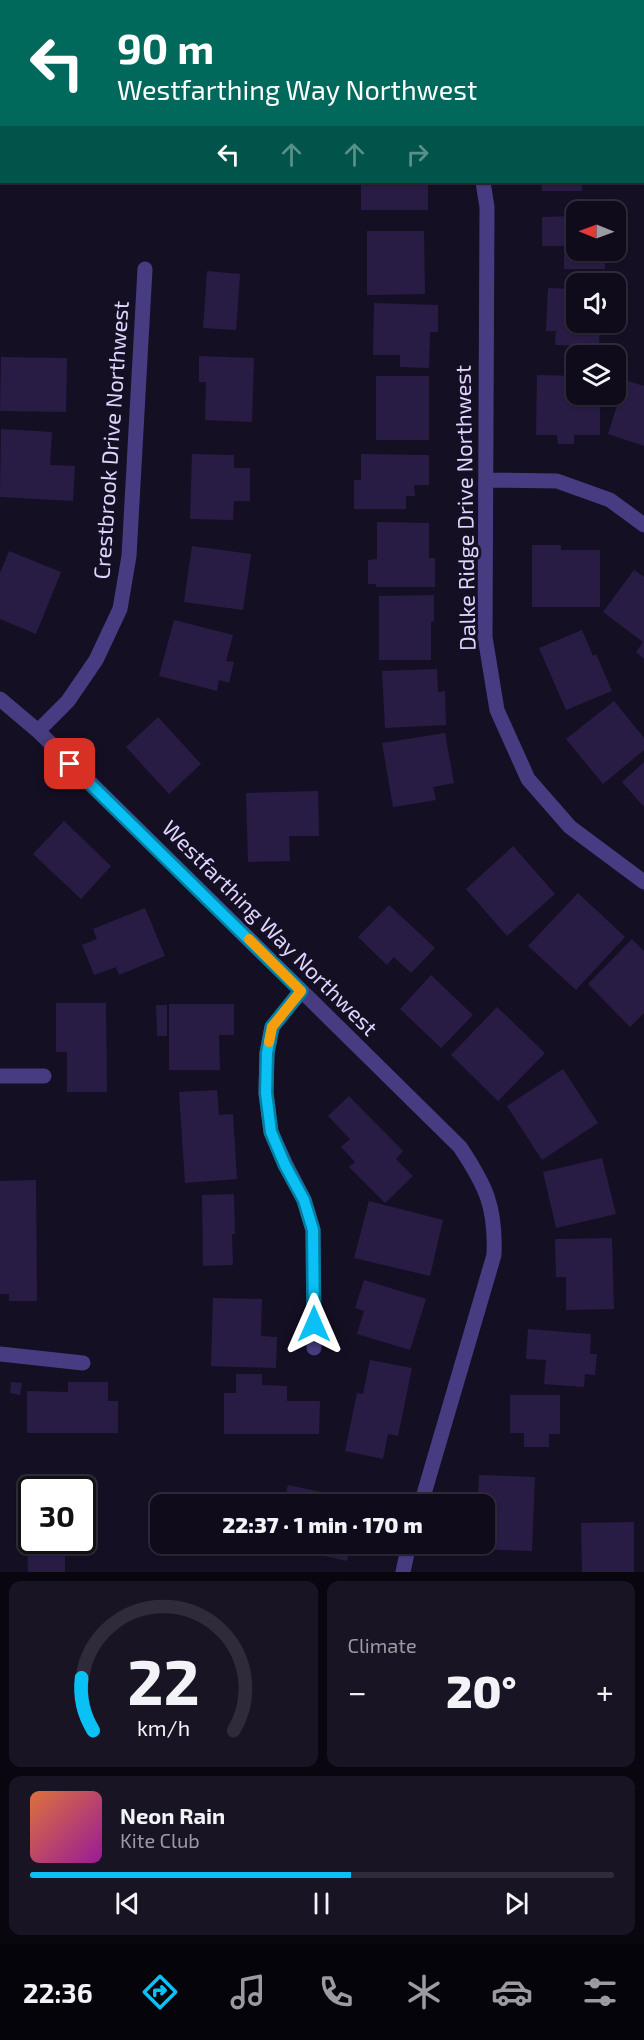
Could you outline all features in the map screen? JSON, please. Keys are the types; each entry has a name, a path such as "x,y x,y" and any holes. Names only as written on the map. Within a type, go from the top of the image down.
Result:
{"street":[{"name":"Dalke Ridge Drive Northwest","path":"483,183 487,207 485,637 498,710 528,779 570,827 644,882"},
{"name":"Crestbrook Drive Northwest","path":"38,731 68,701 96,660 120,609 129,556 145,269"},
{"path":"486,480 557,481 610,500 644,525"},
{"name":"Westfarthing Way Northwest","path":"0,699 38,731 460,1147 478,1173 490,1202 495,1228 494,1255 423,1494"},
{"path":"301,991 272,1027 267,1053 266,1093 271,1132 285,1165 304,1200 313,1230 314,1348"},
{"path":"0,1076 44,1076"},
{"path":"0,1354 83,1362"},
{"path":"403,1572 407,1554"}],"building":[{"path":"361,183 428,183 428,210 361,210"},
{"path":"541,183 582,183 582,191 542,191"},
{"path":"566,216 566,261 605,261 605,269 564,269 564,246 542,246 542,217"},
{"path":"367,231 424,231 425,294 367,295"},
{"path":"207,271 240,274 236,330 203,328"},
{"path":"548,288 566,289 566,333 600,333 599,345 555,345 556,331 546,331"},
{"path":"374,303 438,305 438,332 430,332 429,368 400,367 400,355 373,355"},
{"path":"199,356 254,358 252,422 205,420 206,382 199,382"},
{"path":"1,357 67,358 66,412 0,411"},
{"path":"537,375 566,376 566,405 600,405 600,435 574,435 574,444 558,444 557,435 536,435"},
{"path":"376,376 429,376 429,440 376,440"},
{"path":"626,380 644,386 644,446 608,434 617,405 626,405"},
{"path":"1,429 52,432 50,465 75,466 73,501 0,497"},
{"path":"192,454 234,455 234,468 250,468 250,501 234,501 233,520 190,519"},
{"path":"361,454 429,455 429,485 414,485 415,496 406,496 406,509 354,509 354,480 361,480"},
{"path":"377,522 429,523 429,558 435,558 435,587 376,587 376,584 368,584 368,560 377,559"},
{"path":"532,545 561,545 561,550 600,550 600,607 532,607"},
{"path":"192,546 251,554 243,610 184,602"},
{"path":"9,551 61,572 36,634 0,619 0,573"},
{"path":"634,570 644,577 644,659 636,652 643,642 603,612"},
{"path":"434,595 431,660 379,660 379,596"},
{"path":"174,620 233,635 226,661 234,662 229,683 219,680 217,691 159,676"},
{"path":"582,630 593,656 596,654 612,691 566,710 539,648"},
{"path":"437,669 438,692 445,691 446,725 385,728 382,671"},
{"path":"614,701 644,738 644,750 603,784 566,739"},
{"path":"158,717 201,764 169,794 126,747"},
{"path":"445,733 454,783 433,787 436,800 393,807 382,743"},
{"path":"644,762 644,807 622,782"},
{"path":"318,791 319,836 289,836 290,861 248,862 246,793"},
{"path":"64,821 111,866 81,899 33,854"},
{"path":"513,846 555,894 507,936 466,889"},
{"path":"578,893 625,937 576,990 528,946"},
{"path":"389,905 435,948 411,973 394,957 387,965 358,937"},
{"path":"145,908 165,956 119,975 116,967 94,975 82,945 97,939 93,929"},
{"path":"632,939 644,951 644,1013 630,1027 588,984"},
{"path":"431,975 473,1015 441,1048 400,1009"},
{"path":"56,1003 106,1003 107,1092 67,1092 67,1052 56,1052"},
{"path":"169,1004 234,1004 234,1035 219,1035 220,1070 169,1070"},
{"path":"156,1005 167,1005 167,1036 157,1036"},
{"path":"497,1007 545,1053 498,1101 451,1055"},
{"path":"563,1069 598,1123 542,1160 507,1106"},
{"path":"217,1090 219,1115 233,1114 237,1179 185,1183 179,1092"},
{"path":"349,1096 403,1151 396,1159 413,1176 385,1203 349,1167 355,1162 341,1147 350,1139 328,1116"},
{"path":"602,1158 616,1214 556,1228 543,1172"},
{"path":"36,1180 37,1301 9,1301 9,1294 0,1294 0,1181"},
{"path":"234,1194 233,1265 203,1266 202,1195"},
{"path":"369,1201 443,1220 430,1276 354,1258"},
{"path":"612,1238 614,1309 566,1310 566,1277 556,1277 555,1239"},
{"path":"364,1280 426,1299 410,1350 357,1334 364,1311 355,1308"},
{"path":"213,1298 262,1299 261,1336 277,1337 276,1368 211,1366"},
{"path":"528,1329 591,1334 590,1354 597,1354 595,1375 585,1374 584,1387 544,1384 546,1360 526,1359"},
{"path":"370,1360 412,1368 398,1436 388,1434 383,1459 345,1451 357,1393 363,1394"},
{"path":"236,1374 262,1374 262,1385 287,1386 287,1401 320,1401 319,1434 224,1434 224,1393 236,1393"},
{"path":"11,1382 22,1383 20,1395 10,1393"},
{"path":"68,1382 108,1382 108,1401 118,1401 118,1433 27,1433 27,1391 68,1392"},
{"path":"510,1395 560,1395 560,1434 549,1434 549,1447 524,1447 524,1433 510,1433"},
{"path":"479,1475 535,1477 532,1551 495,1550 495,1494 478,1494"},
{"path":"288,1485 330,1494 286,1494"},
{"path":"634,1522 634,1572 582,1572 581,1523"},
{"path":"27,1554 65,1554 65,1572 28,1572"},
{"path":"315,1554 349,1554 347,1561"}],"slow traffic":[{"path":"249,939 301,991 272,1027 269,1042"}],"route":[{"path":"70,764 301,991 272,1027 267,1053 266,1093 271,1132 285,1165 304,1200 313,1230 314,1324"}]}
